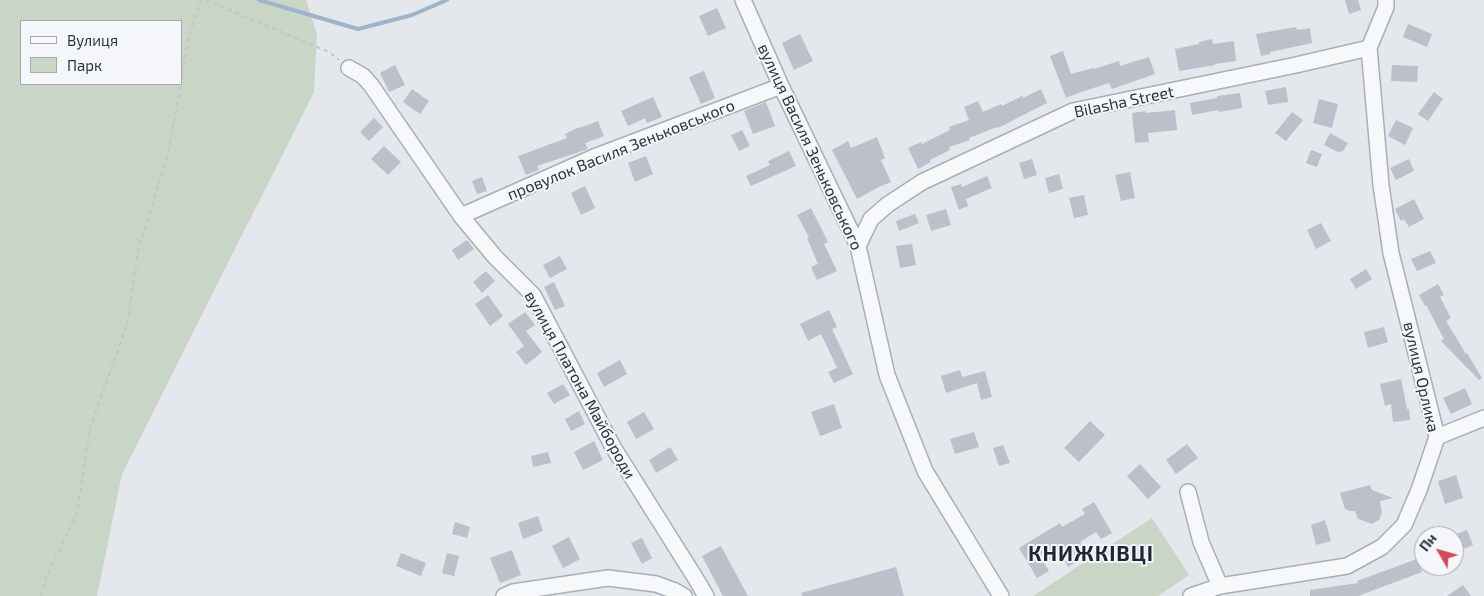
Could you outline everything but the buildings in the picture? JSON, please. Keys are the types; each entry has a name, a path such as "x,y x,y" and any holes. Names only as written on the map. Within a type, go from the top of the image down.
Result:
{"street":[{"name":"вулиця Василя Зеньковського","path":"743,0 781,86 858,246 887,375 925,471 1001,596"},
{"name":"вулиця Орлика","path":"1207,592 1240,589 1347,566 1382,547 1404,525 1419,490 1437,437 1391,253 1380,185 1369,48 1386,7 1386,0"},
{"name":"Bilasha Street","path":"858,246 871,220 886,205 922,182 1073,111 1369,48"},
{"name":"вулиця Платона Майбороди","path":"349,68 363,76 371,85 461,216 495,257 533,295 613,447 706,596"},
{"name":"провулок Василя Зеньковського","path":"461,216 586,161 781,86"},
{"path":"1437,437 1484,418"},
{"path":"1188,492 1201,542 1207,592"},
{"path":"504,596 513,592 608,578 656,584 684,596"}],"path":[{"path":"182,76 189,36 201,0"},
{"path":"206,0 329,52 349,68"},
{"path":"40,596 46,577 77,513 90,428 127,325 138,251 168,154 180,85"}],"green space":[{"path":"0,0 306,0 317,34 314,92 122,474 97,596 0,596"},
{"path":"1152,518 1189,575 1158,596 1033,596"}],"waterway":[{"path":"259,0 358,29 412,15 447,0"}],"district":[{"name":"КНИЖКІВЦІ","path":"1091,554"}]}
